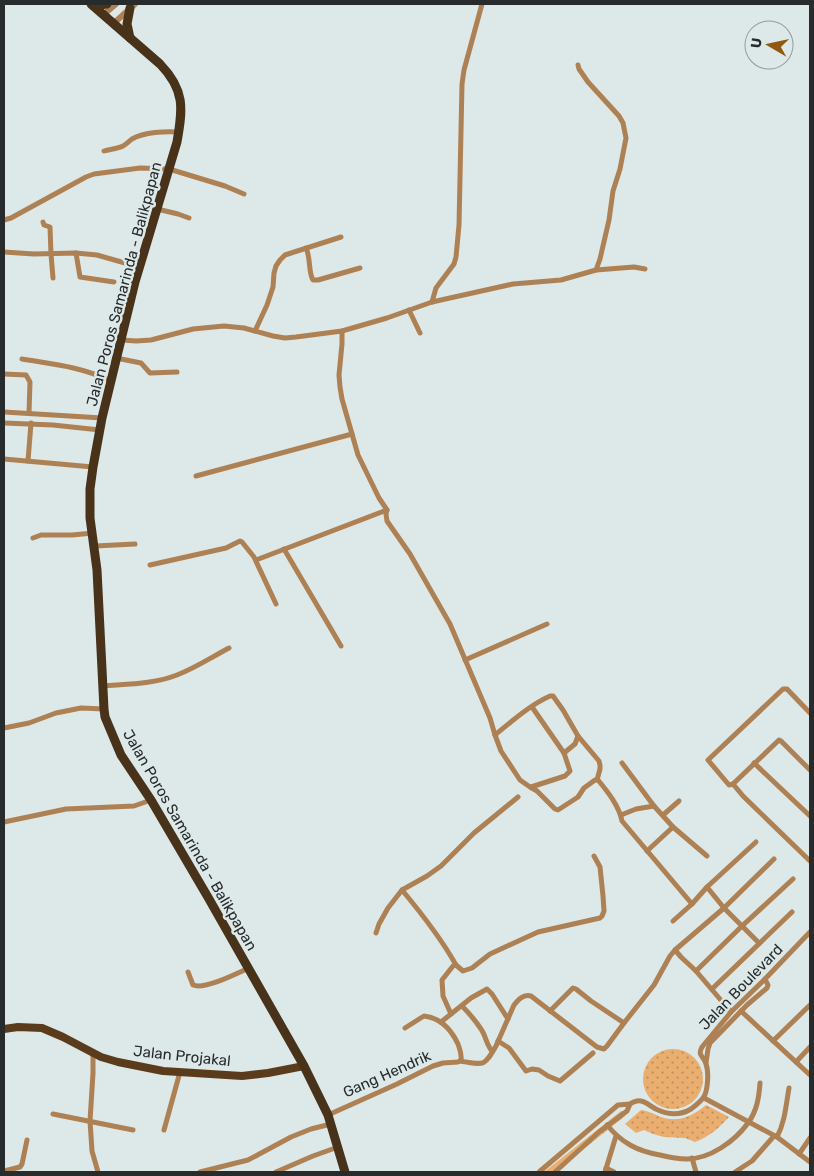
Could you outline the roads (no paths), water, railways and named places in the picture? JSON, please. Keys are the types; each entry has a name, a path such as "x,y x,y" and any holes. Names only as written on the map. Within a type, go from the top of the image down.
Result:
{"highway":[{"name":"Jalan Poros Samarinda - Balikpapan","path":"90,4 160,64 170,75 180,97 181,104 179,132 116,358 102,418 90,489 92,534 97,570 105,717 121,755 151,800 304,1066 328,1115 344,1172"},
{"path":"95,4 107,4"},
{"path":"130,38 127,24 132,6"}],"main road":[{"name":"Jalan Projakal","path":"4,1028 42,1028 93,1053 118,1062 163,1071 242,1076 304,1066"}],"street":[{"path":"103,15 116,4"},
{"path":"432,302 436,288 454,264 456,257 459,224 462,84 482,4"},
{"path":"113,24 132,6"},
{"path":"578,65 588,82 619,116 626,138 620,169 613,191 608,228 596,270"},
{"path":"104,151 122,146 132,139 146,134 166,131 179,132"},
{"path":"4,220 86,177 94,174 140,168 169,169 226,186 244,194"},
{"path":"157,210 189,218"},
{"path":"42,222 50,227 53,278"},
{"path":"254,331 267,305 273,287 274,273 280,260 285,256 306,248 341,237"},
{"path":"306,248 309,256 311,277 314,281 360,268"},
{"path":"4,252 97,255 140,267"},
{"path":"76,253 80,277 114,282"},
{"path":"122,340 151,340 215,326 233,326 285,338 342,330 387,318 432,302 513,284 561,280 596,270 644,269"},
{"path":"409,310 420,333"},
{"path":"342,330 340,387 358,455 387,510 387,521 410,554 450,624 490,718 495,735 501,750 520,780 537,790 558,810 578,797 584,788 597,780 599,761 578,736 553,696 543,699 512,720 495,735"},
{"path":"116,358 140,363 150,373 177,372"},
{"path":"22,359 68,367 100,375 111,380"},
{"path":"4,374 26,375 29,378 29,413"},
{"path":"4,412 102,418"},
{"path":"4,423 52,424 100,430"},
{"path":"28,461 31,423"},
{"path":"196,476 352,434"},
{"path":"4,459 93,467"},
{"path":"256,560 387,510"},
{"path":"33,538 41,535 92,534"},
{"path":"150,565 226,548 240,541 256,560 276,604"},
{"path":"95,546 135,544"},
{"path":"284,549 342,646"},
{"path":"465,660 547,624"},
{"path":"103,686 168,678 229,648"},
{"path":"810,713 787,689 783,689 708,762 729,785 733,784 810,861"},
{"path":"530,787 548,782 570,771 564,753 532,707"},
{"path":"4,728 29,723 56,713 80,708 104,709"},
{"path":"564,753 575,744 578,736"},
{"path":"733,784 779,740 810,770"},
{"path":"622,762 654,806 673,827 707,856"},
{"path":"754,763 810,816"},
{"path":"597,780 609,794 621,815 622,821 692,904"},
{"path":"376,933 384,915 402,890 441,866 474,834 518,797"},
{"path":"4,822 66,809 134,806 151,800"},
{"path":"663,815 679,801"},
{"path":"621,815 636,809 654,806"},
{"path":"647,851 673,827"},
{"path":"673,921 756,842"},
{"path":"402,890 447,948 456,965 463,971 472,968 490,954 538,932 600,918 604,911 603,896 600,868 594,856"},
{"path":"462,1006 481,1029 485,1041 492,1051 514,1006 518,1000 526,996 531,996 597,1047 604,1049 654,985 675,950 724,908 774,859"},
{"path":"696,971 793,879"},
{"path":"707,887 724,908 759,943"},
{"path":"712,989 792,912"},
{"name":"Jalan Boulevard","path":"704,1098 708,1077 706,1063 700,1055 702,1047 731,1012 765,980 810,932"},
{"path":"675,950 696,971 731,1012"},
{"path":"451,1014 443,996 442,980 453,966 456,965"},
{"path":"188,972 193,985 196,986 216,982 249,968"},
{"path":"706,1063 710,1043 747,1005 768,988 765,980"},
{"path":"550,1011 573,988 624,1023"},
{"path":"441,1022 470,998 487,989 508,1019"},
{"path":"773,1041 810,1005"},
{"path":"741,1012 810,1075"},
{"path":"405,1028 424,1016 441,1022 454,1035 461,1055 460,1061"},
{"path":"497,1043 508,1048 526,1071 532,1069 539,1070 560,1081 593,1053"},
{"path":"796,1062 810,1048"},
{"name":"Gang Hendrik","path":"328,1115 433,1066 460,1061 484,1063 488,1060 492,1051"},
{"path":"93,1053 90,1121 92,1151 98,1172"},
{"path":"164,1130 180,1072"},
{"path":"607,1126 616,1136 631,1146 645,1152 666,1157 688,1159 703,1156 732,1141 749,1122 755,1110 760,1083"},
{"path":"736,1172 752,1161 776,1137 784,1120 789,1088"},
{"path":"539,1172 618,1105 641,1101 658,1110 678,1114 690,1109 704,1098 776,1137 810,1162"},
{"path":"555,1172 627,1111 630,1104"},
{"path":"53,1114 133,1130"},
{"path":"200,1172 248,1160 291,1136 331,1124"},
{"path":"614,1172 606,1170 616,1136"},
{"path":"798,1154 810,1138"},
{"path":"4,1171 20,1167 27,1140"},
{"path":"276,1172 338,1146"},
{"path":"692,1158 696,1172"}]}
